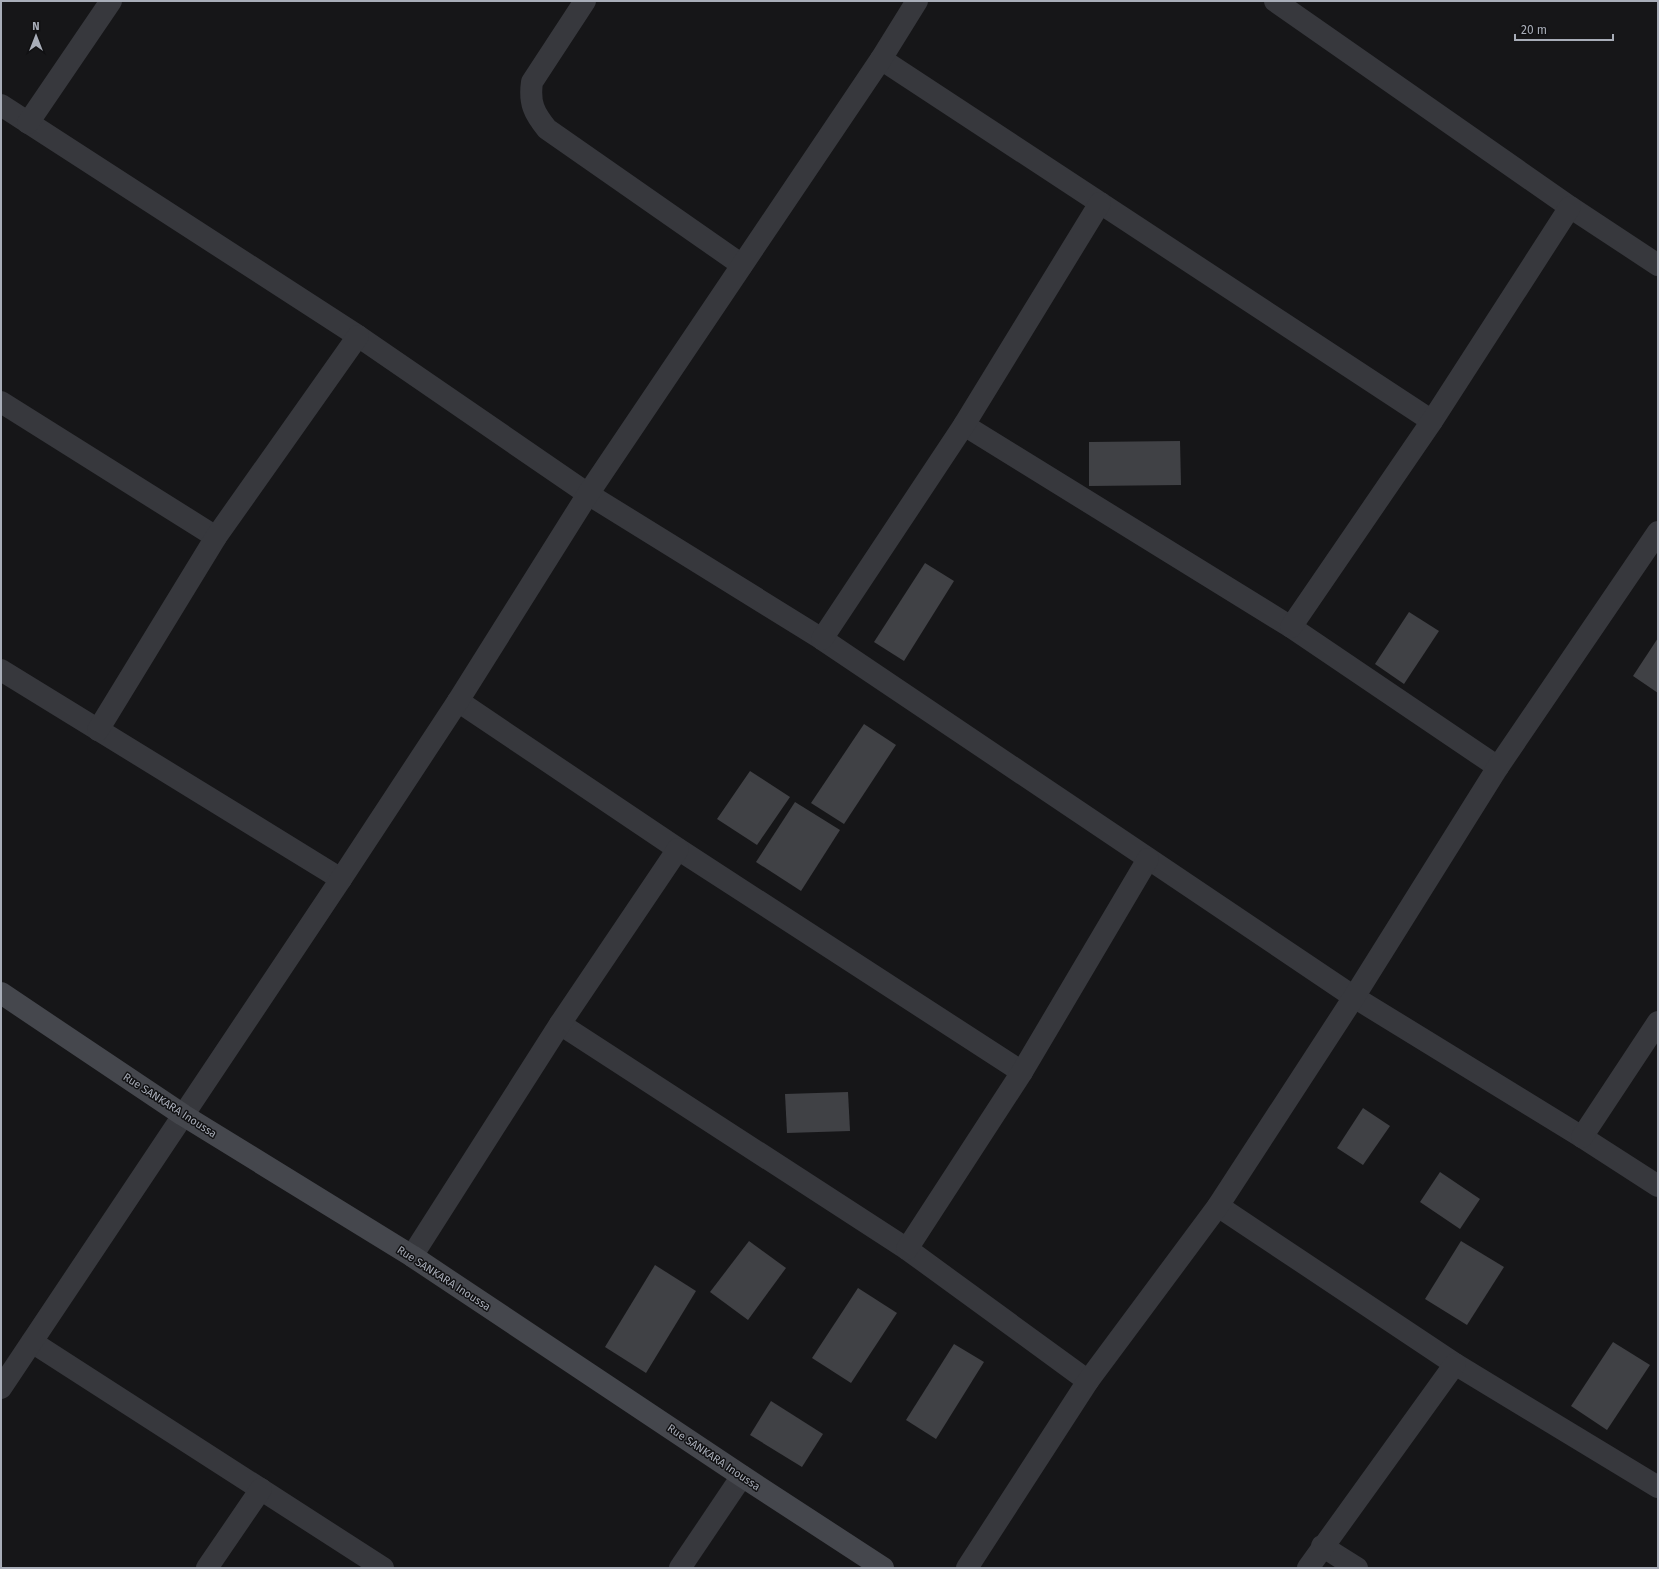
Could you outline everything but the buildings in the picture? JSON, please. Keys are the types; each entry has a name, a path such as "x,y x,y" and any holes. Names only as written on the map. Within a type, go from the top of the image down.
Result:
{"street":[{"path":"28,123 111,1"},
{"path":"585,1 532,82 530,96 536,115 547,129 742,265"},
{"path":"1,1388 458,702 588,494 881,59 917,1"},
{"path":"1275,1 1570,207 1658,264"},
{"path":"881,59 1432,421"},
{"path":"1,105 358,336 588,494 822,639 1354,997 1582,1137 1658,1186"},
{"path":"822,639 964,424 1100,203"},
{"path":"1291,627 1432,421 1570,207"},
{"path":"98,730 216,537 358,336"},
{"path":"1,402 216,537"},
{"path":"964,424 1291,627 1498,767"},
{"path":"967,1568 1088,1381 1218,1206 1354,997 1498,767 1655,543"},
{"path":"1,670 341,879"},
{"path":"458,702 678,849 1022,1072"},
{"path":"412,1256 560,1024 678,849"},
{"path":"907,1249 1022,1072 1148,859"},
{"name":"Rue SANKARA Inoussa","path":"1,993 183,1115 412,1256 883,1568"},
{"path":"1582,1137 1658,1022"},
{"path":"560,1024 907,1249 1088,1381"},
{"path":"1218,1206 1455,1364 1658,1487"},
{"path":"32,1342 383,1568"},
{"path":"1308,1568 1322,1546 1455,1364"},
{"path":"680,1568 742,1476"},
{"path":"206,1568 262,1490"},
{"path":"1322,1546 1357,1568"}]}
